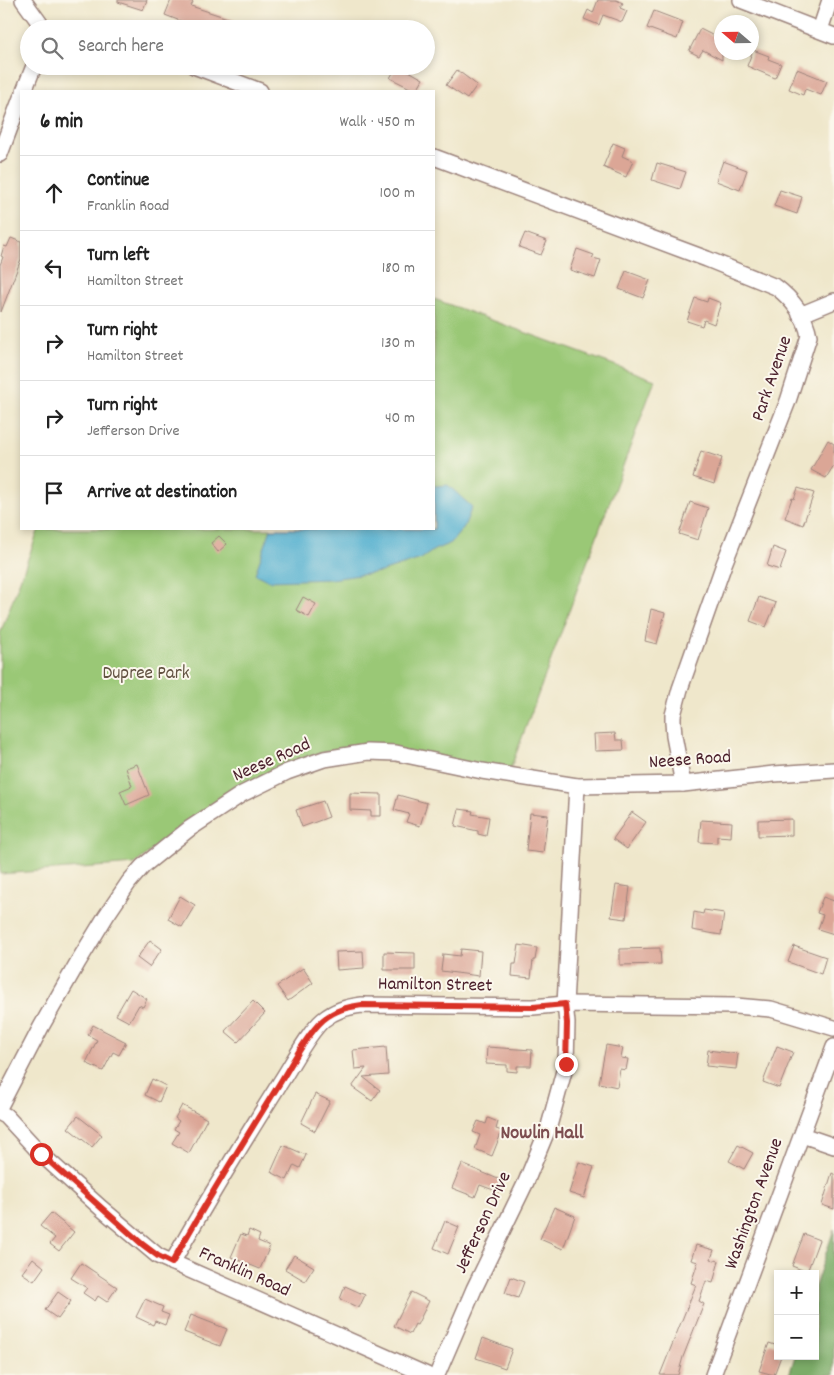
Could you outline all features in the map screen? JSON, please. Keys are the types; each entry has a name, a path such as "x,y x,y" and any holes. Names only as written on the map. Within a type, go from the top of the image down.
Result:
{"street":[{"path":"23,0 37,20"},
{"path":"741,0 827,33 830,0"},
{"path":"24,90 30,75"},
{"path":"218,75 257,90"},
{"path":"0,154 20,101"},
{"name":"Park Avenue","path":"435,157 776,287 796,306 808,328 809,336 788,401 721,573 680,689 673,715 674,736 683,784"},
{"path":"800,315 834,301"},
{"name":"Neese Road","path":"0,1106 74,970 129,882 143,866 193,826 242,794 287,772 324,760 368,752 396,753 488,772 577,786 683,784 774,774 834,770"},
{"name":"Jefferson Drive","path":"437,1375 474,1289 526,1182 549,1126 566,1064 567,1023 565,1004 577,786"},
{"name":"Hamilton Street","path":"172,1263 233,1158 308,1039 322,1021 337,1010 362,1005 533,1007 565,1004 736,1006 771,1009 834,1028"},
{"name":"Washington Avenue","path":"712,1375 834,1046"},
{"name":"Franklin Road","path":"0,1113 6,1116 41,1154 158,1256 427,1375"},
{"path":"802,1135 834,1146"}],"green space":[{"name":"Dupree Park","path":"435,299 655,380 510,770 366,746 331,750 303,759 244,785 186,822 135,864 0,874 0,634 39,530 435,530"},
{"path":"834,1229 834,1375 789,1375 794,1360 819,1360 819,1274"}],"water":[{"path":"448,485 472,507 464,527 451,543 434,550 421,559 381,572 331,579 269,581 255,574 271,530 435,530 435,486"}],"building":[{"path":"118,0 147,0 143,10 118,2"},
{"path":"171,0 187,0 193,2 191,6 234,20 178,20 165,15"},
{"path":"598,0 616,0 623,3 620,8 627,11 622,22 603,15 599,25 584,19 588,10 593,13"},
{"path":"654,11 683,22 677,39 647,28"},
{"path":"700,29 714,36 714,56 703,50 699,56 689,51"},
{"path":"759,52 769,56 768,59 781,64 775,78 747,66 749,60 759,60"},
{"path":"797,69 827,81 821,95 805,89 803,95 789,89"},
{"path":"457,70 477,85 467,99 446,85"},
{"path":"392,75 416,75 423,79 417,90 414,90 390,78"},
{"path":"613,143 625,148 622,156 633,161 626,177 603,167"},
{"path":"723,161 747,170 740,190 716,181"},
{"path":"657,163 686,172 680,189 652,180"},
{"path":"780,190 802,197 797,214 774,206"},
{"path":"525,233 547,241 541,255 519,247"},
{"path":"11,238 20,242 20,262 1,312 0,265 4,246 7,247"},
{"path":"577,249 594,255 592,258 601,260 595,278 570,270"},
{"path":"626,271 650,280 643,298 619,289"},
{"path":"695,298 707,302 708,298 721,303 714,324 704,320 702,326 687,321"},
{"path":"828,440 834,444 834,465 826,478 811,470"},
{"path":"701,451 722,458 714,484 693,477"},
{"path":"798,488 814,493 803,525 785,518 792,498 794,499"},
{"path":"690,502 708,508 698,540 679,534"},
{"path":"219,536 227,544 218,552 211,543"},
{"path":"773,547 786,552 780,570 767,566"},
{"path":"303,597 316,604 309,617 296,610"},
{"path":"759,597 776,603 766,627 750,621"},
{"path":"651,609 665,613 657,644 645,641"},
{"path":"615,733 616,740 623,740 624,750 595,751 594,734"},
{"path":"137,764 149,795 126,805 120,791 132,786 126,768"},
{"path":"350,793 381,794 381,816 371,816 371,811 350,810"},
{"path":"398,795 427,803 420,826 406,822 409,814 394,810"},
{"path":"323,801 329,817 302,827 296,810"},
{"path":"459,809 473,811 472,814 489,817 486,836 478,834 478,831 455,826"},
{"path":"632,812 646,822 627,849 613,839"},
{"path":"530,813 548,815 543,853 526,851"},
{"path":"792,819 792,835 758,836 758,820"},
{"path":"701,820 732,822 731,837 717,836 717,843 699,842"},
{"path":"616,885 630,887 626,919 611,917"},
{"path":"180,896 195,905 182,927 168,919"},
{"path":"823,897 834,901 834,934 818,929 823,915 817,913"},
{"path":"704,910 724,913 721,935 692,930 694,912 703,914"},
{"path":"150,940 162,949 149,967 137,958"},
{"path":"519,945 537,948 535,960 533,960 531,978 512,976 513,964 516,964"},
{"path":"794,946 826,957 821,974 788,962"},
{"path":"660,948 661,964 620,965 620,949"},
{"path":"461,949 481,951 479,976 441,971 443,954 460,956"},
{"path":"363,951 364,968 337,970 336,952"},
{"path":"384,952 415,953 415,970 384,970"},
{"path":"303,968 313,983 288,1001 277,986"},
{"path":"131,989 147,999 143,1007 139,1005 129,1022 116,1015"},
{"path":"253,1001 265,1013 238,1042 225,1031"},
{"path":"93,1025 126,1042 119,1055 113,1052 103,1071 86,1063 97,1040 88,1035"},
{"path":"606,1045 623,1048 621,1058 628,1059 626,1070 620,1069 617,1087 599,1083"},
{"path":"777,1046 793,1052 779,1088 763,1082"},
{"path":"386,1047 388,1075 363,1077 380,1090 372,1101 352,1087 366,1068 355,1069 353,1050"},
{"path":"487,1047 532,1050 531,1066 517,1066 517,1072 507,1071 507,1065 486,1064"},
{"path":"708,1050 738,1054 736,1069 706,1066"},
{"path":"152,1079 166,1086 159,1102 145,1095"},
{"path":"315,1094 330,1101 315,1131 301,1123"},
{"path":"182,1105 207,1119 189,1153 172,1143 179,1132 174,1129 179,1121 175,1118"},
{"path":"78,1116 102,1135 92,1147 68,1128"},
{"path":"488,1118 498,1122 496,1129 502,1131 492,1156 475,1149 480,1135 473,1132 478,1121 486,1124"},
{"path":"283,1145 306,1155 300,1168 294,1165 287,1180 271,1172"},
{"path":"738,1145 753,1153 744,1169 729,1161"},
{"path":"579,1162 594,1167 584,1198 569,1193"},
{"path":"462,1164 503,1181 499,1192 480,1185 475,1197 452,1188"},
{"path":"832,1173 834,1174 834,1209 822,1205"},
{"path":"554,1207 575,1216 563,1249 540,1239"},
{"path":"51,1213 74,1232 59,1251 50,1244 55,1238 40,1226"},
{"path":"445,1221 459,1227 448,1254 434,1248"},
{"path":"249,1230 260,1235 258,1241 270,1246 260,1269 231,1257 241,1234 247,1236"},
{"path":"804,1234 819,1240 808,1270 792,1266"},
{"path":"696,1245 714,1250 711,1259 719,1261 713,1283 706,1281 699,1301 704,1304 678,1375 660,1375 696,1285 691,1283 698,1262 691,1260"},
{"path":"294,1255 314,1267 305,1281 285,1269"},
{"path":"33,1258 44,1267 34,1281 22,1273"},
{"path":"81,1263 117,1287 107,1302 98,1296 95,1301 83,1293 87,1288 71,1278"},
{"path":"511,1277 524,1282 518,1298 505,1293"},
{"path":"345,1286 365,1295 359,1308 340,1299"},
{"path":"58,1292 71,1301 58,1319 45,1310"},
{"path":"411,1292 429,1301 417,1325 415,1324 410,1334 394,1326"},
{"path":"145,1299 163,1307 161,1312 169,1315 165,1325 155,1321 153,1325 136,1317"},
{"path":"191,1315 227,1329 220,1346 184,1332"},
{"path":"483,1338 512,1349 505,1368 476,1358"},
{"path":"769,1343 774,1345 774,1360 780,1360 774,1375 759,1371"}],"district":[{"name":"Nowlin Hall","path":"542,1134"}],"route":[{"path":"41,1154 142,1244 158,1256 172,1263 238,1150 308,1039 322,1021 337,1010 362,1005 533,1007 565,1004 567,1023 566,1064"}]}
